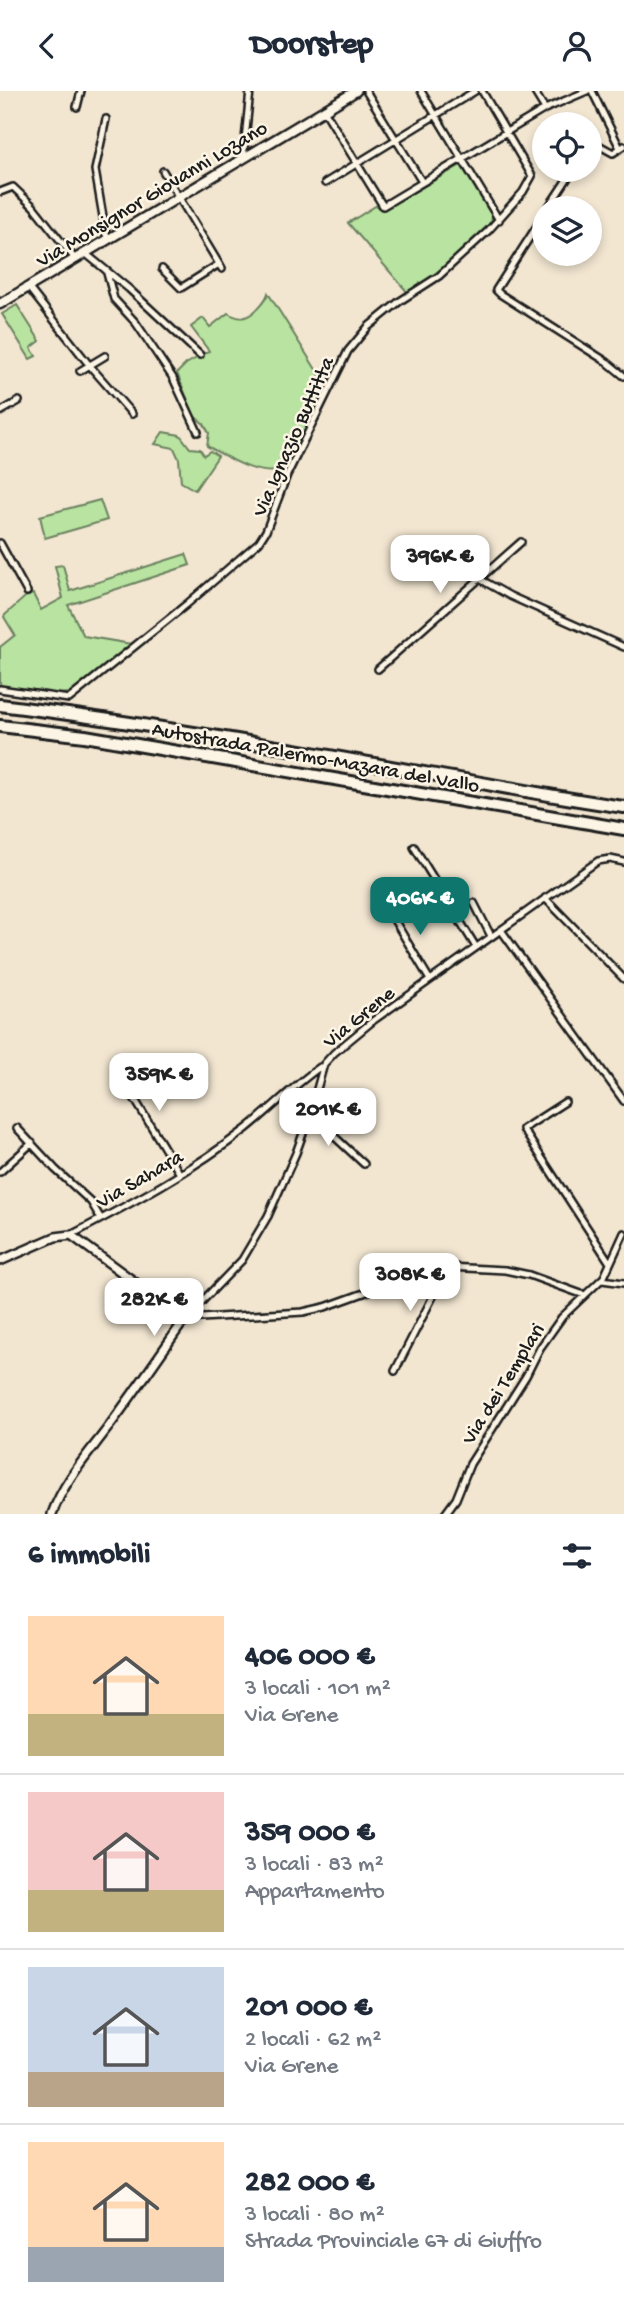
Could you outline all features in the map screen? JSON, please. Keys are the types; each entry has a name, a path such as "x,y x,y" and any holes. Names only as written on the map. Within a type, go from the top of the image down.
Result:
{"highway":[{"name":"Autostrada Palermo-Mazara del Vallo","path":"0,705 75,714 624,807"},
{"name":"Autostrada Palermo-Mazara del Vallo","path":"0,726 85,736 624,829"}],"main road":[{"name":"Via Monsignor Giovanni Lozano","path":"0,304 356,91"}],"street":[{"path":"77,107 80,91"},
{"path":"243,159 250,91"},
{"path":"366,91 422,182"},
{"path":"422,91 499,220"},
{"path":"325,183 475,91"},
{"path":"482,91 507,131"},
{"path":"534,91 545,109"},
{"path":"324,110 383,206 545,109 589,91 622,147 613,153 602,147"},
{"path":"106,119 95,170 107,240"},
{"name":"Via Ignazio Buttitta","path":"0,689 69,699 259,542 266,531 286,475 348,351 368,327 400,301 439,276 499,220 523,193 532,176 507,131"},
{"path":"162,269 181,288 221,267 163,171"},
{"path":"0,192 13,187 33,206 75,259"},
{"path":"532,234 496,290 607,362 624,376"},
{"path":"85,253 129,289 200,355"},
{"path":"107,273 114,299 135,323 173,378 198,432"},
{"path":"27,287 132,414"},
{"path":"80,372 104,356"},
{"path":"0,401 3,410 19,401"},
{"path":"378,669 478,578 521,543"},
{"path":"0,544 27,592"},
{"path":"478,578 510,596 624,647"},
{"path":"414,847 476,947"},
{"name":"Via Grene","path":"185,1319 242,1260 268,1216 296,1153 324,1064 329,1058 374,1020 598,861 610,859 624,862"},
{"path":"545,898 624,979"},
{"path":"474,903 491,936"},
{"path":"387,908 430,980"},
{"path":"501,930 624,1101"},
{"path":"180,1174 134,1098 185,1063"},
{"name":"Via Sahara","path":"71,1235 180,1174 246,1129 296,1084 320,1067"},
{"path":"565,1101 523,1129 610,1263"},
{"path":"310,1114 364,1164"},
{"path":"17,1128 91,1202 101,1219"},
{"path":"0,1172 32,1143"},
{"path":"624,1233 602,1280 624,1283"},
{"path":"0,1261 55,1237 71,1235 185,1319 303,1312 448,1268 505,1270 529,1275 584,1295"},
{"path":"395,1371 448,1268"},
{"name":"Via dei Templari","path":"444,1514 456,1499 470,1464 540,1349 562,1317 602,1280"},
{"path":"51,1514 61,1490 78,1465 185,1319"}],"green space":[{"path":"461,165 492,215 491,225 444,269 408,293 348,223 377,205 383,210"},
{"path":"268,293 327,387 288,467 275,472 245,466 207,446 209,433 204,424 194,416 177,373 186,364 209,351 191,327 203,318 210,327 228,313 243,318 248,316 262,304"},
{"path":"17,305 40,341 31,348 36,356 30,359 2,314"},
{"path":"163,432 180,435 190,448 200,449 204,455 210,451 218,456 195,490 181,482 179,459 174,448 155,444"},
{"path":"100,500 107,520 45,538 40,516"},
{"path":"186,554 190,565 68,605 84,636 131,644 82,688 72,693 54,694 0,687 0,647 15,635 4,617 25,597 33,594 41,610 63,598 55,566 63,565 70,591"}]}
